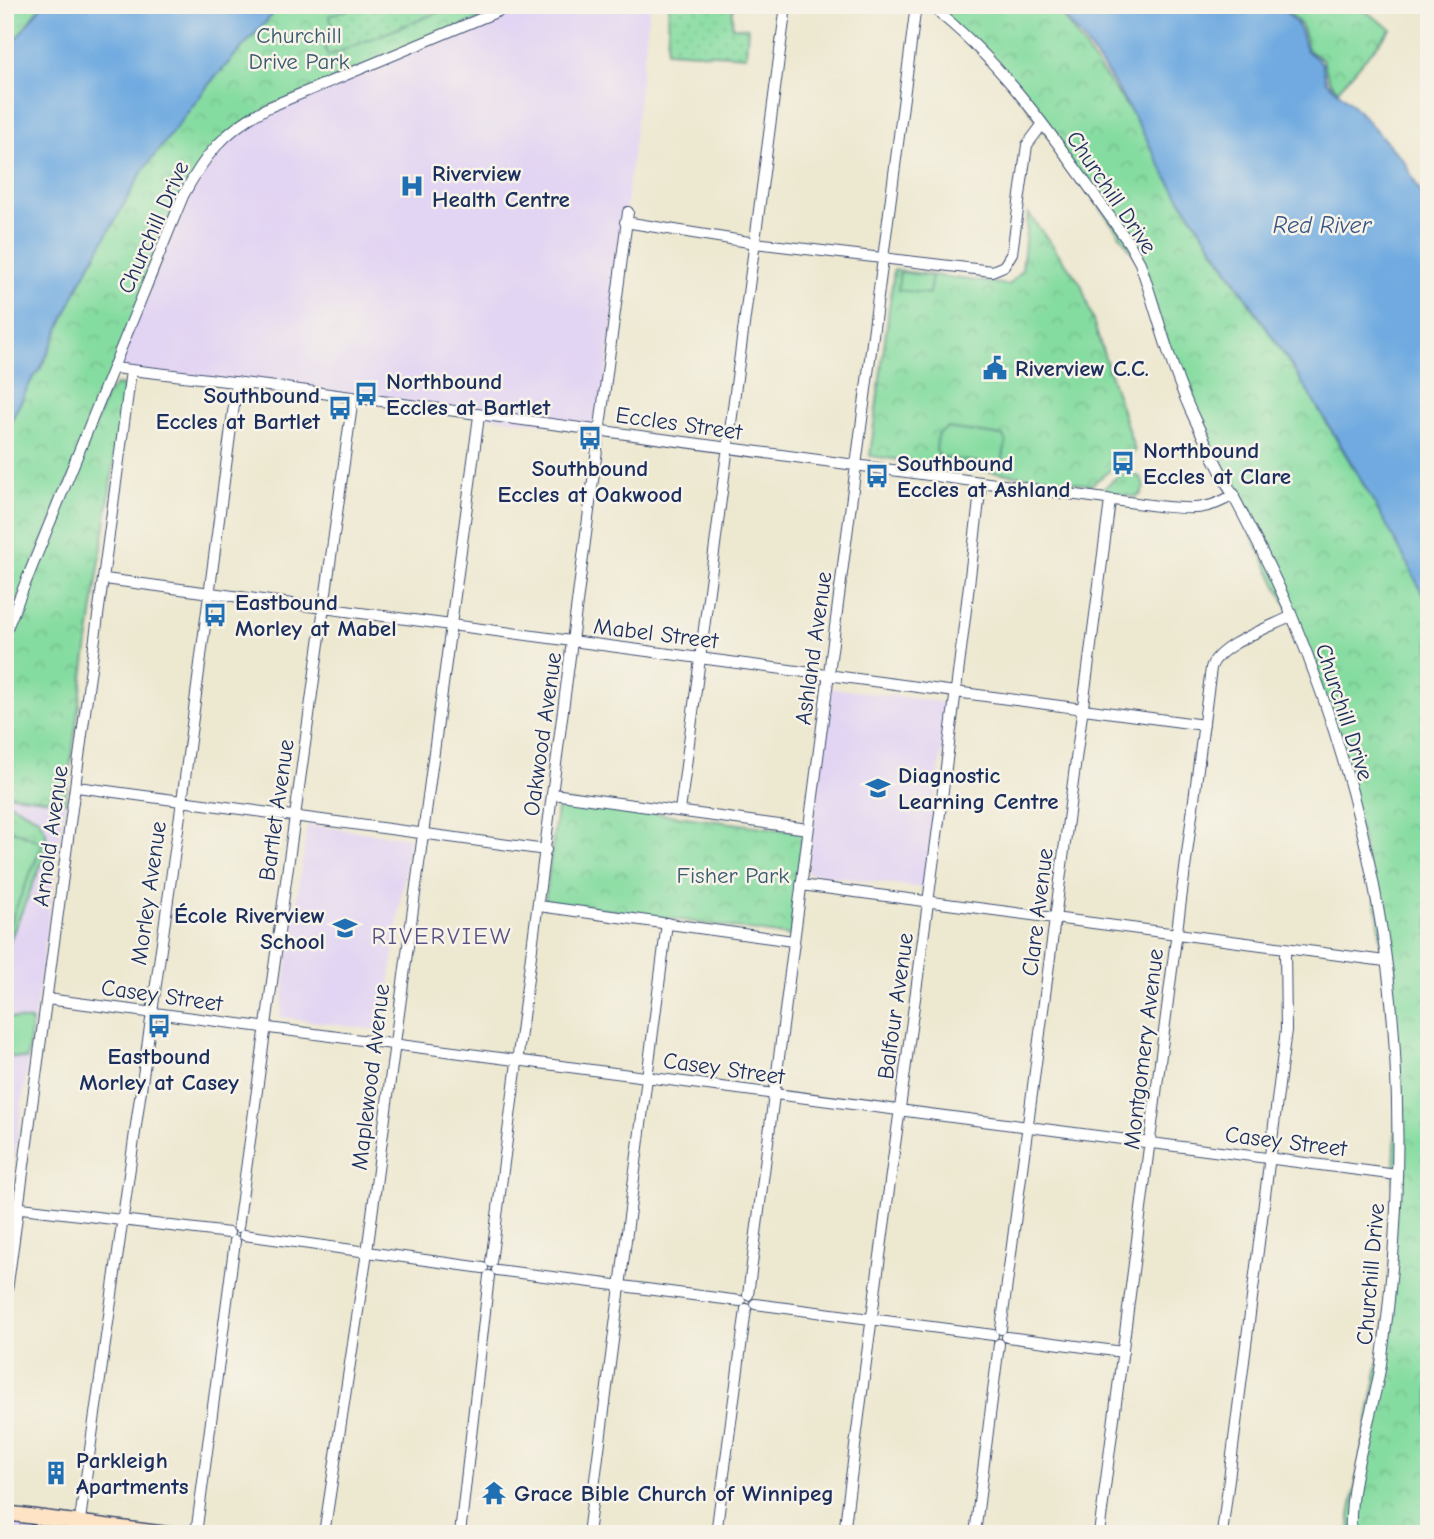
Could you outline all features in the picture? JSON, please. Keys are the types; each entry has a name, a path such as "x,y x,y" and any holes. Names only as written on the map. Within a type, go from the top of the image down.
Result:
{"main road":[{"path":"5,1513 78,1528 167,1534"}],"street":[{"name":"Churchill Drive","path":"5,633 183,196 201,162 221,138 267,108 513,5"},
{"path":"680,811 786,5"},
{"name":"Ashland Avenue","path":"716,1534 916,5"},
{"name":"Churchill Drive","path":"929,5 985,53 1042,125 1129,243 1140,263 1190,409 1292,616 1325,704 1349,780 1369,858 1385,961 1395,1052 1397,1175 1388,1312 1374,1408 1353,1492 1351,1534"},
{"path":"755,243 992,271 1004,266 1012,253 1027,145 1042,125"},
{"name":"Oakwood Avenue","path":"460,1534 490,1269 627,217 755,243"},
{"name":"Eccles Street","path":"114,368 237,382 1110,501 1201,511 1234,494"},
{"name":"Arnold Avenue","path":"5,1306 131,371"},
{"name":"Morley Avenue","path":"78,1528 182,801 237,382"},
{"name":"Bartlet Avenue","path":"196,1534 353,398"},
{"name":"Maplewood Avenue","path":"324,1534 367,1252 479,416"},
{"name":"Balfour Avenue","path":"844,1534 899,1111 930,902 981,483"},
{"name":"Clare Avenue","path":"975,1534 1110,501"},
{"name":"Mabel Street","path":"105,579 1204,725"},
{"name":"Montgomery Avenue","path":"1099,1534 1212,668 1218,654 1292,616"},
{"path":"77,787 422,836 546,850"},
{"path":"553,794 808,829"},
{"path":"801,885 1385,961"},
{"path":"539,906 793,941"},
{"path":"588,1534 667,923"},
{"path":"1222,1534 1286,1030 1285,948"},
{"name":"Casey Street","path":"47,999 1397,1175"},
{"path":"5,1206 237,1234 1123,1352"}],"shaded area":[{"name":"Riverview Health Centre","path":"513,5 650,5 599,431 114,368 211,149 245,120"},
{"name":"Diagnostic Learning Centre","path":"831,688 948,703 924,888 807,873"},
{"path":"5,794 65,802 9,1196 5,1196"},
{"name":"École Riverview School","path":"307,825 409,838 383,1031 280,1017"},
{"path":"5,1513 130,1534 5,1534"}],"green space":[{"path":"5,5 42,5 5,54"},
{"name":"Churchill Drive Park","path":"281,5 513,5 267,108 201,162 5,633 5,433 31,381 40,370 81,281 142,172 210,83"},
{"path":"359,5 457,5 328,56 320,33 334,28 329,16"},
{"path":"669,5 733,5 732,27 748,28 746,56 667,51"},
{"path":"929,5 1054,5 1133,115 1180,199 1302,382 1398,543 1429,607 1429,1534 1351,1534 1350,1516 1388,1312 1397,1096 1378,914 1349,781 1292,616 1194,419 1140,263 1009,81"},
{"path":"1283,5 1362,5 1365,11 1391,29 1338,90 1329,80 1323,60 1309,51 1301,25"},
{"name":"Riverview C.C.","path":"1028,213 1081,284 1135,451 1091,485 870,456 894,270 1009,285 1022,270"},
{"path":"900,272 932,276 929,294 898,290"},
{"path":"115,385 125,386 65,802 5,794 5,655 106,397"},
{"path":"947,428 1003,436 1006,442 1002,462 995,465 940,457 936,450 938,434"},
{"path":"1129,472 1141,478 1144,487 1141,494 1135,497 1101,491 1118,476"},
{"path":"5,801 38,818 46,832 47,850 5,952"},
{"name":"Fisher Park","path":"558,801 803,832 791,936 545,901"},
{"path":"5,827 43,843 5,934"},
{"path":"5,1017 32,1021 27,1059 5,1056"}],"water":[{"path":"42,5 281,5 210,83 142,172 81,281 40,370 31,381 5,433 5,54"},
{"name":"Red River","path":"1054,5 1280,5 1298,25 1307,51 1322,63 1326,81 1350,102 1404,161 1429,209 1429,607 1344,450 1248,299 1174,190 1107,73"}],"place":[{"name":"Riverview Health Centre","path":"412,186"},
{"name":"Riverview C.C.","path":"995,368"},
{"name":"Northbound Eccles at Bartlet","path":"366,394"},
{"name":"Southbound Eccles at Bartlet","path":"340,408"},
{"name":"Southbound Eccles at Oakwood","path":"590,438"},
{"name":"Northbound Eccles at Clare","path":"1123,463"},
{"name":"Southbound Eccles at Ashland","path":"877,476"},
{"name":"Eastbound Morley at Mabel","path":"215,615"},
{"name":"Diagnostic Learning Centre","path":"878,788"},
{"name":"École Riverview School","path":"345,928"},
{"name":"Eastbound Morley at Casey","path":"159,1026"},
{"name":"Parkleigh Apartments","path":"56,1473"},
{"name":"Grace Bible Church of Winnipeg","path":"494,1493"}],"district":[{"name":"RIVERVIEW","path":"442,936"}]}
